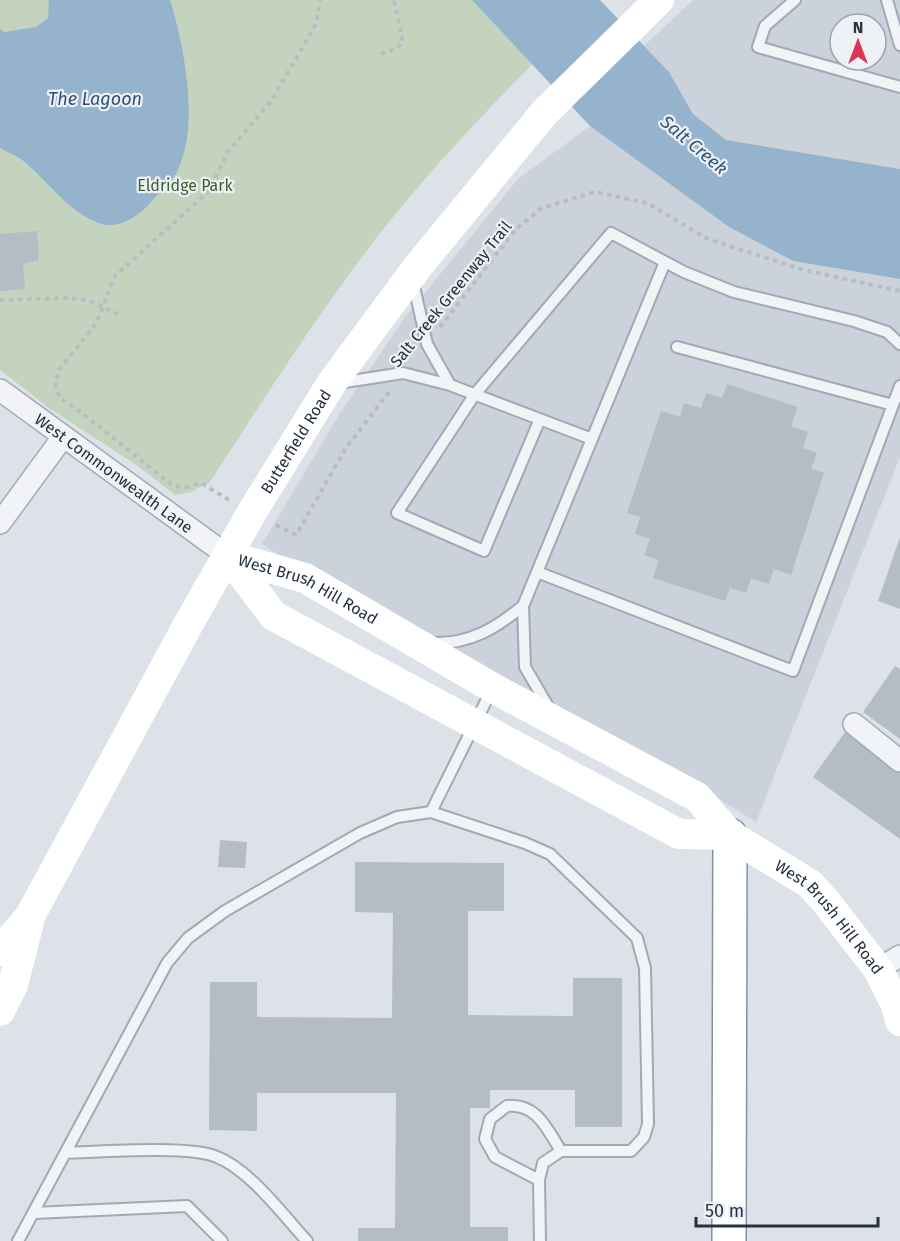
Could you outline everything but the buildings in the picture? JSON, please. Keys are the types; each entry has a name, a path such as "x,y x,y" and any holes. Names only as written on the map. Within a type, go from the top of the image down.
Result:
{"highway":[{"path":"729,1241 730,835"}],"main road":[{"name":"Butterfield Road","path":"0,951 30,916 228,556 331,384 412,274 544,113 636,20 659,0"},
{"name":"West Brush Hill Road","path":"228,556 305,579 493,688 697,797 730,835 810,884 889,963 900,1022"},
{"name":"West Brush Hill Road","path":"228,556 274,616 679,834 730,835"},
{"name":"Butterfield Road","path":"0,1011 13,985 30,916"}],"street":[{"name":"West Commonwealth Lane","path":"0,390 228,556"},
{"path":"0,523 63,437"},
{"path":"854,724 900,761"}],"lane":[{"path":"795,0 765,26 758,47 900,87"},
{"path":"887,0 900,45"},
{"path":"540,419 484,552 397,513 475,394 611,233 665,262 734,292 854,321 887,332 900,344"},
{"path":"559,724 525,667 523,606 665,262"},
{"path":"412,274 427,344 450,385"},
{"path":"677,347 893,405"},
{"path":"331,384 403,373 450,385 592,439"},
{"path":"537,572 793,672 900,386"},
{"path":"417,643 449,643 476,637 503,622 523,606"},
{"path":"431,812 493,688"},
{"path":"18,1241 167,963 188,938 225,911 360,833 397,817 431,812 525,843 550,854 637,938 645,968 648,1125 644,1137 631,1151 561,1151 543,1163 539,1180 540,1241"},
{"path":"539,1180 495,1158 486,1139 490,1119 507,1106 528,1108 536,1114 561,1151"},
{"path":"66,1153 193,1152 217,1156 241,1171 307,1241"},
{"path":"34,1213 187,1206 222,1241"}],"path":[{"path":"201,483 184,488 172,485 57,394 55,384 60,369 97,322 115,276 210,189 227,153 272,100 316,24 320,0"},
{"path":"381,54 396,49 403,42 394,0"},
{"name":"Salt Creek Greenway Trail","path":"427,344 516,229 542,208 595,192 646,203 708,239 804,270 900,291"},
{"path":"0,300 70,298 88,300 123,316"},
{"name":"Salt Creek Greenway Trail","path":"296,535 346,448 403,373"}],"shaded area":[{"path":"693,0 900,0 900,169 726,140 693,114 669,72 644,46"},
{"path":"590,126 729,227 793,261 900,279 900,457 756,822 674,771 296,566 262,544 340,413 406,316 518,179"}],"green space":[{"name":"Eldridge Park","path":"0,0 595,0 479,119 397,212 308,332 210,482 191,492 175,495 138,466 49,408 0,370"}],"water":[{"name":"The Lagoon","path":"49,0 170,0 172,6 182,47 188,94 189,118 181,162 170,183 142,211 118,224 106,225 84,216 18,157 0,148 0,29 4,32 36,27 48,18"},
{"name":"Salt Creek","path":"472,0 600,0 669,72 693,114 726,140 900,169 900,279 793,261 729,227 590,126"}]}
